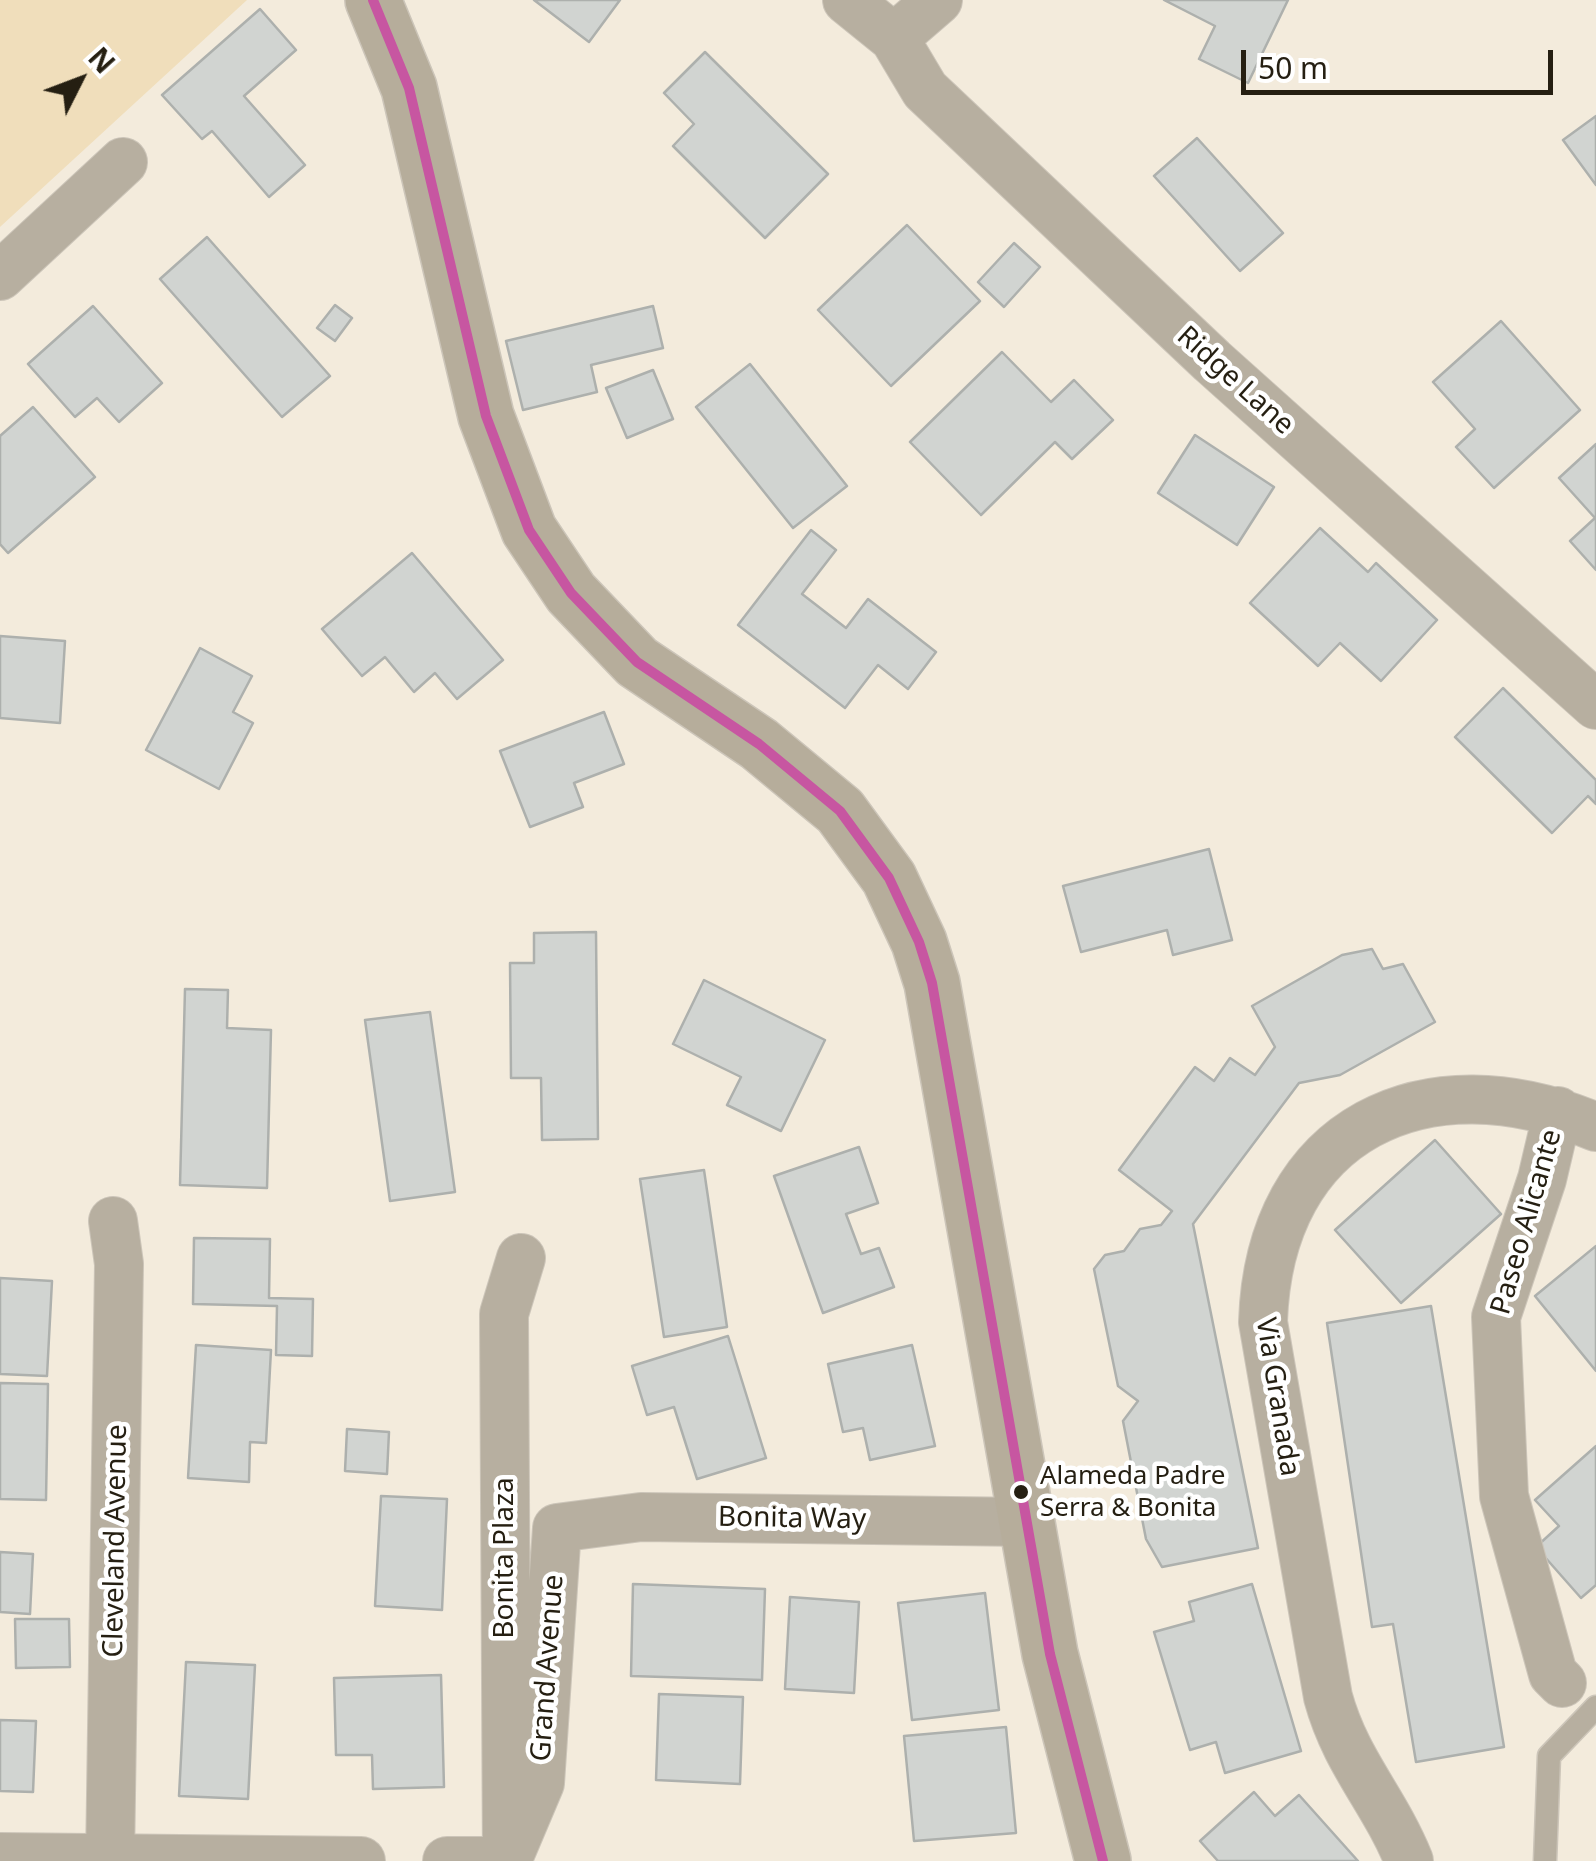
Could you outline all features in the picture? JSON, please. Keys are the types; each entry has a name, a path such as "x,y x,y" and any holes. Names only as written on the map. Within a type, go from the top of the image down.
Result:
{"street":[{"path":"374,0 409,88 486,416 514,498 545,558 598,624 637,662 758,744 840,811 889,878 919,942 932,984 1050,1654 1103,1861"},
{"path":"847,0 894,38 938,0"},
{"name":"Ridge Lane","path":"894,38 924,90 1212,361 1596,706"},
{"path":"0,276 123,162"},
{"name":"Via Granada","path":"1409,1861 1394,1825 1356,1771 1338,1736 1328,1697 1262,1322 1264,1278 1275,1235 1294,1195 1337,1145 1374,1121 1415,1105 1472,1097 1577,1119"},
{"name":"Paseo Alicante","path":"1577,1119 1542,1180 1496,1317 1504,1496 1554,1674 1579,1695"},
{"name":"Cleveland Avenue","path":"110,1858 119,1264 113,1221"},
{"name":"Bonita Plaza","path":"506,1861 504,1314 521,1258"},
{"name":"Bonita Way","path":"557,1528 642,1517 1028,1522"},
{"name":"Grand Avenue","path":"506,1861 540,1784 557,1528"},
{"path":"0,1857 361,1861"},
{"path":"447,1861 506,1861"}],"lane":[{"path":"1545,1861 1549,1756 1579,1695"}],"shaded area":[{"path":"0,0 247,0 0,227"}],"building":[{"path":"534,0 620,0 589,42"},
{"path":"1164,0 1288,0 1248,83 1199,59 1215,26"},
{"path":"260,9 296,50 244,96 305,165 269,197 212,131 202,139 162,95"},
{"path":"705,52 828,174 765,238 673,146 694,124 664,93"},
{"path":"1596,116 1596,185 1563,140"},
{"path":"1197,138 1283,233 1240,271 1154,176"},
{"path":"907,225 980,301 891,386 818,310"},
{"path":"207,237 330,376 282,417 160,279"},
{"path":"1014,243 1040,267 1004,307 978,282"},
{"path":"335,305 352,318 335,341 317,328"},
{"path":"93,306 162,383 119,422 97,398 75,417 28,364"},
{"path":"653,306 663,348 591,365 597,392 523,410 506,341"},
{"path":"1501,321 1580,410 1494,488 1456,447 1475,429 1433,382"},
{"path":"1002,352 1051,402 1074,380 1113,420 1072,459 1055,442 981,515 910,442"},
{"path":"750,364 847,486 793,528 696,407"},
{"path":"653,370 673,419 627,438 606,388"},
{"path":"33,407 95,477 8,553 0,544 0,436"},
{"path":"1195,435 1274,487 1237,545 1158,493"},
{"path":"1596,444 1596,570 1570,541 1595,518 1559,478"},
{"path":"1320,528 1368,572 1376,563 1437,620 1381,681 1340,643 1318,666 1250,603"},
{"path":"811,530 836,550 802,594 846,628 868,599 936,652 908,689 878,665 845,708 738,625"},
{"path":"412,553 503,660 457,699 435,673 414,692 385,657 362,676 322,629"},
{"path":"0,636 65,641 60,723 0,718"},
{"path":"200,648 252,676 233,712 253,723 219,789 146,750"},
{"path":"1503,688 1596,780 1596,804 1588,796 1552,833 1455,737"},
{"path":"604,712 624,764 574,783 583,807 530,827 500,751"},
{"path":"1209,849 1232,940 1173,955 1167,930 1081,952 1063,886"},
{"path":"596,932 598,1139 542,1140 541,1078 511,1078 510,963 534,963 534,933"},
{"path":"1372,949 1383,969 1403,964 1435,1022 1340,1075 1299,1083 1193,1224 1258,1548 1162,1567 1146,1539 1123,1421 1138,1401 1118,1386 1094,1269 1105,1255 1124,1251 1140,1229 1161,1225 1172,1211 1119,1170 1195,1067 1214,1081 1230,1058 1255,1075 1275,1047 1252,1006 1342,955"},
{"path":"704,980 825,1040 781,1131 727,1105 741,1077 673,1044"},
{"path":"185,989 228,990 227,1028 271,1030 267,1188 180,1185"},
{"path":"430,1012 455,1192 390,1201 365,1020"},
{"path":"1435,1140 1501,1214 1401,1303 1335,1230"},
{"path":"859,1147 878,1203 846,1214 861,1254 879,1248 894,1287 823,1313 774,1176"},
{"path":"704,1170 727,1327 664,1337 640,1179"},
{"path":"194,1238 270,1239 269,1298 313,1299 312,1356 276,1355 277,1306 193,1304"},
{"path":"1596,1246 1596,1371 1535,1296"},
{"path":"0,1278 52,1281 47,1376 0,1374"},
{"path":"1431,1306 1504,1747 1416,1762 1393,1624 1372,1627 1327,1323"},
{"path":"728,1336 766,1458 697,1479 674,1407 647,1415 632,1366"},
{"path":"196,1345 271,1350 266,1443 250,1442 249,1482 188,1478"},
{"path":"912,1345 935,1446 870,1460 863,1428 843,1432 828,1364"},
{"path":"0,1383 48,1384 46,1500 0,1499"},
{"path":"347,1429 389,1432 387,1474 345,1471"},
{"path":"1596,1446 1596,1585 1581,1598 1536,1547 1559,1526 1535,1500"},
{"path":"381,1496 447,1499 442,1610 375,1606"},
{"path":"0,1552 33,1554 30,1614 0,1612"},
{"path":"633,1584 765,1589 762,1680 631,1676"},
{"path":"1252,1584 1301,1751 1225,1773 1216,1742 1190,1750 1154,1632 1194,1621 1189,1602"},
{"path":"985,1593 999,1710 912,1720 898,1603"},
{"path":"790,1597 859,1602 854,1693 785,1689"},
{"path":"15,1619 69,1619 70,1667 16,1668"},
{"path":"186,1662 255,1665 248,1799 179,1796"},
{"path":"441,1675 444,1787 373,1789 372,1755 336,1755 334,1678"},
{"path":"659,1694 743,1697 740,1784 656,1780"},
{"path":"0,1720 36,1721 33,1792 0,1791"},
{"path":"1006,1727 1016,1833 914,1841 904,1736"},
{"path":"1254,1792 1275,1816 1299,1795 1358,1861 1218,1861 1200,1841"}],"transit line":[{"path":"373,0 409,88 486,416 529,530 571,593 637,662 759,744 840,811 889,878 919,942 932,983 1050,1654 1103,1861"}],"place":[{"name":"Alameda Padre Serra & Bonita","path":"1021,1492"}]}
